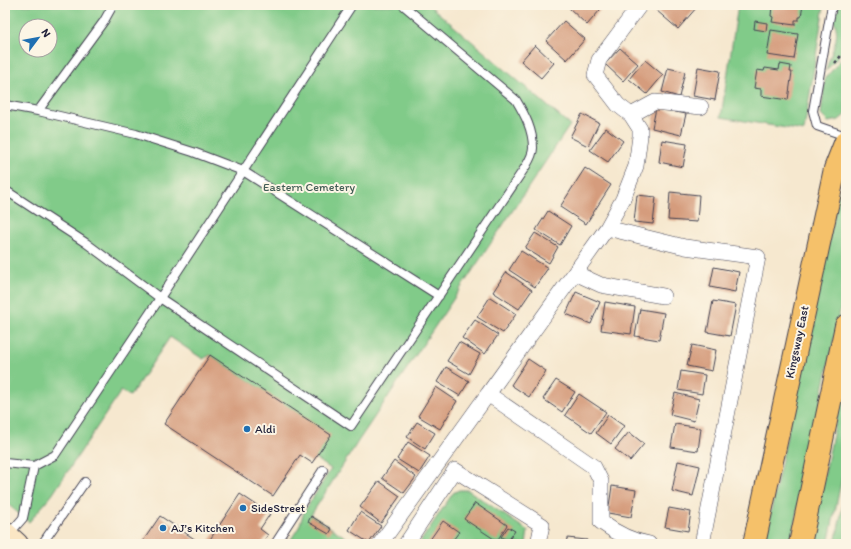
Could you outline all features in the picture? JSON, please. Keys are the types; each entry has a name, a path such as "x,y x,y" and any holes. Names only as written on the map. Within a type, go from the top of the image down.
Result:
{"highway":[{"name":"Kingsway East","path":"754,544 835,169 846,141"},
{"path":"800,544 846,326"}],"street":[{"path":"380,544 607,228 623,199 636,166 640,129 631,115 618,105 595,75 600,60 640,5"},
{"path":"631,115 655,102 701,107"},
{"path":"607,228 685,247 758,257 702,544"},
{"path":"575,273 601,285 663,296"},
{"path":"488,394 594,467 601,481 602,522 612,530 637,542 649,544"},
{"path":"406,544 455,470 542,525 538,544"}],"lane":[{"path":"38,111 104,21 113,5"},
{"path":"5,463 34,466 55,455 352,5"},
{"path":"5,190 86,243 160,298 351,426 526,166 533,150 526,115 516,100 403,5"},
{"path":"832,5 813,111 818,126 846,136"},
{"path":"5,105 38,111 136,134 192,152 243,171 439,296"},
{"path":"10,538 23,518 34,466"},
{"path":"275,544 323,470"},
{"path":"42,544 85,482"}],"green space":[{"name":"Eastern Cemetery","path":"5,5 429,5 570,125 359,440 311,515 356,544 288,544 299,527 304,512 331,469 315,458 330,435 210,355 203,359 170,337 130,396 121,391 52,495 29,522 5,502"},
{"path":"738,5 824,5 804,131 721,117"},
{"path":"839,5 846,5 846,47 826,71 836,40 837,34 834,21"},
{"path":"846,53 846,114 839,120 828,122 821,115 825,79"},
{"path":"846,171 846,283 790,544 764,544 840,188"},
{"path":"846,373 846,459 828,544 810,544"},
{"path":"459,490 468,490 528,531 526,544 419,544 453,493"},
{"path":"846,490 846,544 835,544"}],"building":[{"path":"595,5 600,10 587,25 567,6"},
{"path":"661,5 695,5 697,7 678,29 656,10"},
{"path":"709,5 724,5 723,7"},
{"path":"772,5 803,5 801,17 799,17 799,20 795,20 795,25 772,22"},
{"path":"564,21 585,39 567,60 546,41"},
{"path":"755,21 767,23 766,31 754,29"},
{"path":"771,30 798,34 794,59 767,55"},
{"path":"535,45 554,63 541,78 521,61"},
{"path":"620,48 638,64 623,81 605,64"},
{"path":"645,60 663,75 647,94 629,79"},
{"path":"780,64 791,66 790,72 792,72 788,100 761,96 761,89 754,88 757,70 764,71 765,68 779,70"},
{"path":"698,67 720,71 715,100 693,96"},
{"path":"668,68 685,72 679,97 662,92"},
{"path":"656,108 686,114 681,135 652,128"},
{"path":"582,114 599,123 588,146 570,137"},
{"path":"606,128 623,141 608,162 590,150"},
{"path":"662,140 687,144 683,167 659,162"},
{"path":"585,168 611,185 586,224 560,207"},
{"path":"670,192 699,195 697,222 668,220"},
{"path":"637,195 656,197 653,224 634,222"},
{"path":"548,211 571,226 560,245 536,230"},
{"path":"535,233 558,247 549,263 525,248"},
{"path":"521,251 548,268 535,287 509,270"},
{"path":"714,267 739,272 735,292 710,287"},
{"path":"506,272 532,290 519,309 493,292"},
{"path":"576,292 600,302 591,324 566,314"},
{"path":"490,297 516,314 503,333 477,317"},
{"path":"713,301 736,305 730,336 707,332"},
{"path":"605,302 635,307 631,334 601,330"},
{"path":"640,309 664,313 659,340 635,336"},
{"path":"475,320 498,335 485,354 462,338"},
{"path":"459,342 480,354 469,374 447,361"},
{"path":"692,345 716,350 712,371 687,366"},
{"name":"Aldi","path":"210,355 331,435 312,463 300,455 273,496 164,424"},
{"path":"528,359 546,371 529,397 511,385"},
{"path":"446,367 469,381 460,396 437,382"},
{"path":"681,371 705,375 702,394 678,390"},
{"path":"556,380 575,392 562,412 543,399"},
{"path":"436,387 457,401 440,429 418,416"},
{"path":"675,393 699,399 694,421 670,415"},
{"path":"579,394 606,412 591,433 565,415"},
{"path":"608,415 624,426 611,444 596,433"},
{"path":"417,422 435,433 425,449 407,437"},
{"path":"675,424 701,428 698,451 671,447"},
{"path":"629,432 644,444 630,461 615,449"},
{"path":"408,442 430,456 419,473 397,459"},
{"path":"394,461 416,477 404,493 382,478"},
{"path":"678,461 700,466 693,496 672,491"},
{"path":"379,481 400,496 381,523 360,507"},
{"path":"612,486 636,490 631,517 608,513"},
{"path":"240,494 270,514 260,529 268,535 261,544 207,544"},
{"path":"475,503 507,525 497,541 464,519"},
{"path":"669,508 691,512 688,531 665,527"},
{"path":"360,512 381,526 369,543 349,530"},
{"path":"160,516 202,544 147,544 143,541"},
{"path":"311,516 332,529 329,534 308,522"},
{"path":"443,521 459,532 450,544 427,544"},
{"path":"508,527 515,531 508,541 501,537"},
{"path":"567,538 587,540 587,544 566,544"}],"place":[{"name":"Aldi","path":"247,429"},
{"name":"SideStreet","path":"243,508"},
{"name":"AJ’s Kitchen","path":"163,528"}]}
